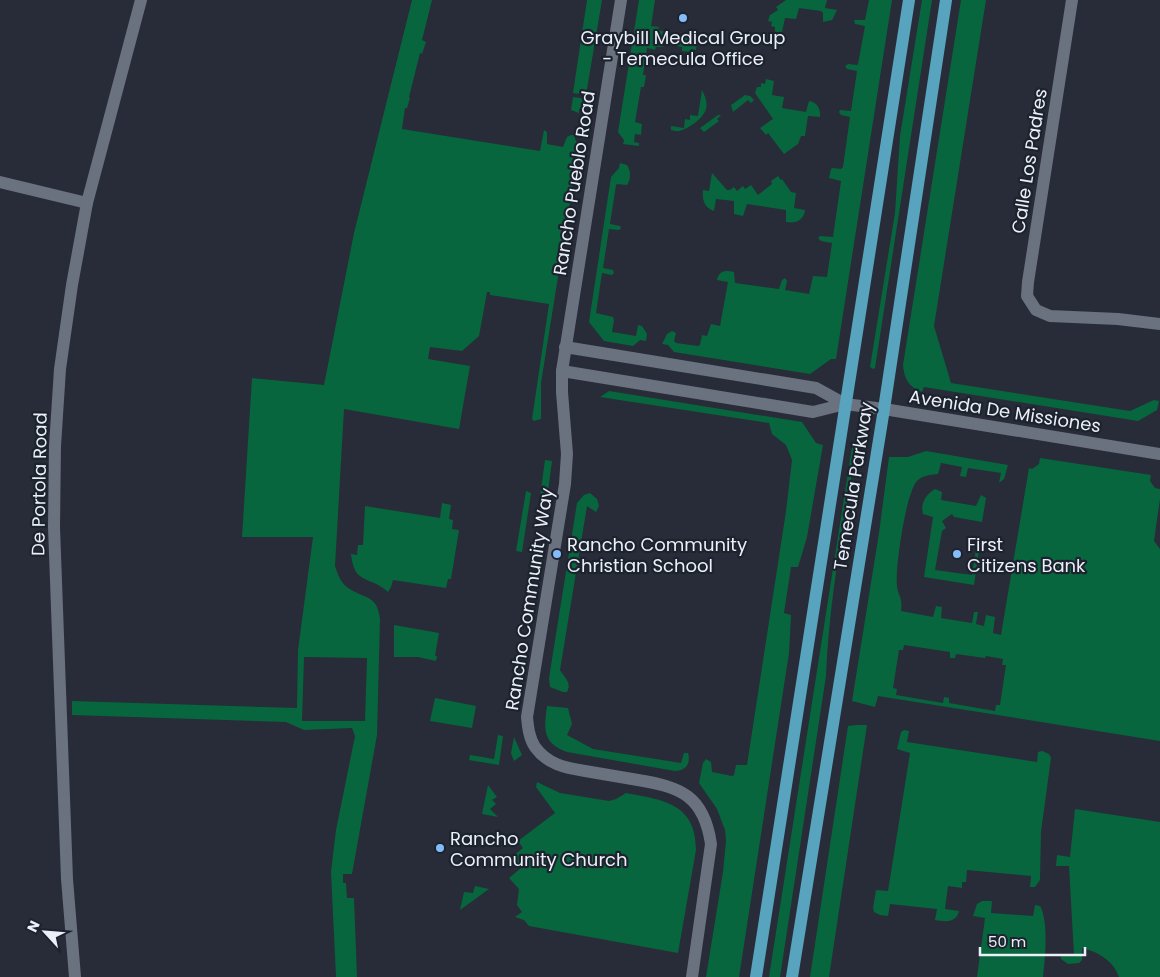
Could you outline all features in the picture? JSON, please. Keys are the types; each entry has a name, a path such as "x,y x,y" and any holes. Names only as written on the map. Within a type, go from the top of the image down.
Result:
{"main road":[{"name":"Temecula Parkway","path":"756,977 909,0"},
{"name":"Temecula Parkway","path":"792,977 884,409 946,0"}],"street":[{"name":"De Portola Road","path":"75,977 67,879 54,518 55,446 60,369 72,285 87,203 141,0"},
{"name":"Rancho Pueblo Road","path":"562,371 621,0"},
{"name":"Calle Los Padres","path":"1072,0 1027,296 1036,310 1050,316 1118,319 1160,324"},
{"path":"0,182 87,203"},
{"name":"Avenida De Missiones","path":"565,347 816,388 845,404"},
{"name":"Avenida De Missiones","path":"562,371 813,412 845,404 884,409 1160,454"},
{"name":"Rancho Community Way","path":"562,371 567,454 565,484 527,717 529,732 534,746 552,764 663,784 679,790 700,810 708,827 711,844 692,977"}],"green space":[{"path":"412,0 432,0 422,40 426,42 422,54 420,53 410,98 407,108 405,108 402,129 540,151 544,130 547,132 547,144 563,147 567,137 575,135 579,146 541,383 541,419 534,421 532,419 549,304 490,295 490,292 487,292 479,336 462,351 430,347 428,359 470,366 459,429 344,409 335,566 339,578 345,585 373,601 380,619 377,735 352,874 343,874 347,898 354,898 357,977 336,977 331,872 336,830 355,736 352,728 304,730 286,722 72,715 72,701 297,708 298,650 313,537 242,537 252,378 324,385 354,233","holes":["304,657 367,658 365,721 302,721"]},
{"path":"587,0 602,0 586,95 573,93"},
{"path":"639,0 655,0 651,26 659,27 658,30 665,32 665,34 684,37 684,35 694,36 694,39 697,39 696,50 691,49 690,52 682,51 682,47 664,44 663,47 656,47 655,50 647,48 643,75 646,75 644,87 641,87 635,122 642,124 641,135 635,134 634,142 639,143 639,146 623,144 624,140 618,132"},
{"path":"786,0 827,0 825,8 837,10 832,20 823,22 823,13 821,11 799,8 796,19 785,18 782,32 775,32 775,27 771,26 772,22 768,21 770,15 778,10 776,7"},
{"path":"869,0 892,0 836,359 831,359 810,374 674,352 668,345 662,344 667,334 672,331 676,333 674,341 676,343 698,346 700,345 702,335 707,336 711,324 720,326 728,282 717,280 719,274 723,272 734,272 735,283 779,289 782,280 785,278 787,281 785,290 809,294 813,276 827,277 832,243 821,241 818,238 820,236 833,237 841,181 829,178 831,169 841,169 843,167 850,117 841,115 839,112 840,110 851,111 857,71 847,69 845,66 848,64 858,64 865,26 855,24 854,20 865,20"},
{"path":"922,0 932,0 875,368 873,369 870,367 895,213 900,136"},
{"path":"961,0 986,0 934,326 951,383 1130,411 1154,400 1159,401 1157,410 1138,421 924,387 922,392 914,388 906,378 903,365"},
{"path":"766,79 774,81 772,95 784,97 782,108 806,112 809,101 816,104 820,111 820,117 808,116 805,136 801,136 798,144 784,154 768,133 766,135 760,128 773,119 755,93 757,87 761,87 761,83 765,84"},
{"path":"702,90 707,104 703,115 685,129 671,130 671,126 684,128 685,119 690,120 690,115 698,116"},
{"path":"745,95 750,96 754,100 751,103 748,100 733,112 731,105"},
{"path":"573,97 586,99 585,104 579,109 579,113 571,110"},
{"path":"718,115 721,115 717,119 719,121 704,132 700,128"},
{"path":"620,163 627,165 630,178 627,185 616,185 610,224 620,226 621,228 619,230 609,229 603,268 613,270 614,273 612,275 602,273 596,313 613,317 612,332 636,336 638,325 642,326 647,334 646,341 640,340 633,346 604,341 589,322 611,177 619,168"},
{"path":"712,173 727,190 734,187 737,191 743,186 745,189 751,185 758,195 772,184 771,181 778,176 791,192 796,193 794,208 805,210 803,216 796,222 786,222 786,210 747,204 743,216 734,214 734,201 716,199 714,211 711,210 704,203 703,190 709,191"},
{"path":"609,391 802,422 816,443 823,445 807,537 798,567 791,567 784,613 791,615 789,653 739,977 706,977 723,872 726,841 725,830 717,809 699,783 703,763 706,759 711,762 712,772 732,776 734,775 736,765 747,765 786,511 792,460 786,445 772,434 769,423 600,397"},
{"path":"853,441 856,443 856,448 830,618 826,676 780,977 769,977"},
{"path":"926,451 1008,465 1004,479 999,483 1001,473 968,468 966,477 960,476 962,467 941,463 938,474 924,476 917,481 905,514 897,577 901,611 933,617 936,606 942,607 941,618 972,623 974,612 978,612 976,624 984,626 986,615 995,617 993,633 1001,635 1029,468 1032,469 1039,464 1040,458 1151,475 1150,481 1155,488 1160,489 1154,541 1160,549 1160,741 878,696 875,707 852,701 879,533 889,457 908,457","holes":["904,645 950,652 950,658 955,658 956,654 1003,659 1002,665 1006,665 1000,705 996,705 995,711 949,703 949,698 944,697 943,703 896,695 897,689 893,688 899,650 903,650"]},
{"path":"545,460 552,461 547,498 540,497"},
{"path":"935,489 942,492 941,500 976,506 981,495 986,498 982,522 954,517 952,514 942,521 946,528 942,531 935,570 972,575 978,536 981,537 974,585 924,577 933,517 923,514 922,507 926,496"},
{"path":"526,491 531,493 522,552 516,551"},
{"path":"590,493 597,499 599,506 596,512 587,506 560,670 569,686 567,692 563,692 550,687 549,678 577,503 584,495"},
{"path":"442,503 451,505 449,519 453,520 452,529 459,530 451,579 448,579 446,588 393,580 388,592 355,571 351,554 357,555 358,545 363,545 365,506 440,518"},
{"path":"394,625 439,633 435,656 437,656 436,661 418,657 394,657"},
{"path":"435,698 476,706 472,728 430,721"},
{"path":"547,706 568,708 572,724 567,735 593,749 681,763 684,753 688,753 687,766 682,770 675,771 567,752 553,744 546,734"},
{"path":"867,725 829,977 810,977 848,726"},
{"path":"904,730 909,731 907,742 1037,762 1038,752 1042,751 1049,754 1051,758 1041,832 1040,880 1035,887 1030,887 1031,876 967,870 966,882 962,882 962,888 948,886 945,909 959,911 953,920 935,920 937,909 890,904 888,916 874,912 876,890 888,891 910,753 897,749 901,732"},
{"path":"498,735 503,736 499,765 469,760 470,755 494,759"},
{"path":"514,737 522,755 514,761 511,753"},
{"path":"537,782 560,793 609,801 626,793 653,798 675,806 684,813 695,834 696,850 678,953 529,926 524,920 515,917 522,912 517,905 519,889 509,878 521,868 512,857 523,848 518,841 555,813 536,787"},
{"path":"488,785 497,797 492,800 496,804 490,809 498,817 482,814"},
{"path":"1075,809 1160,822 1160,977 1119,977 1109,961 1094,952 1082,948 1082,960 1079,963 1068,964 1061,959 1061,955 1074,955 1069,866 1056,866 1057,855 1070,857"},
{"path":"475,886 489,889 460,910 464,892 473,893"},
{"path":"982,901 992,901 991,913 1033,916 1035,905 1040,906 1045,921 1043,977 977,977 985,918 973,916 977,904"}],"place":[{"name":"Graybill Medical Group - Temecula Office","path":"683,18"},
{"name":"Rancho Community Christian School","path":"557,554"},
{"name":"First Citizens Bank","path":"957,554"},
{"name":"Rancho Community Church","path":"440,848"}]}
